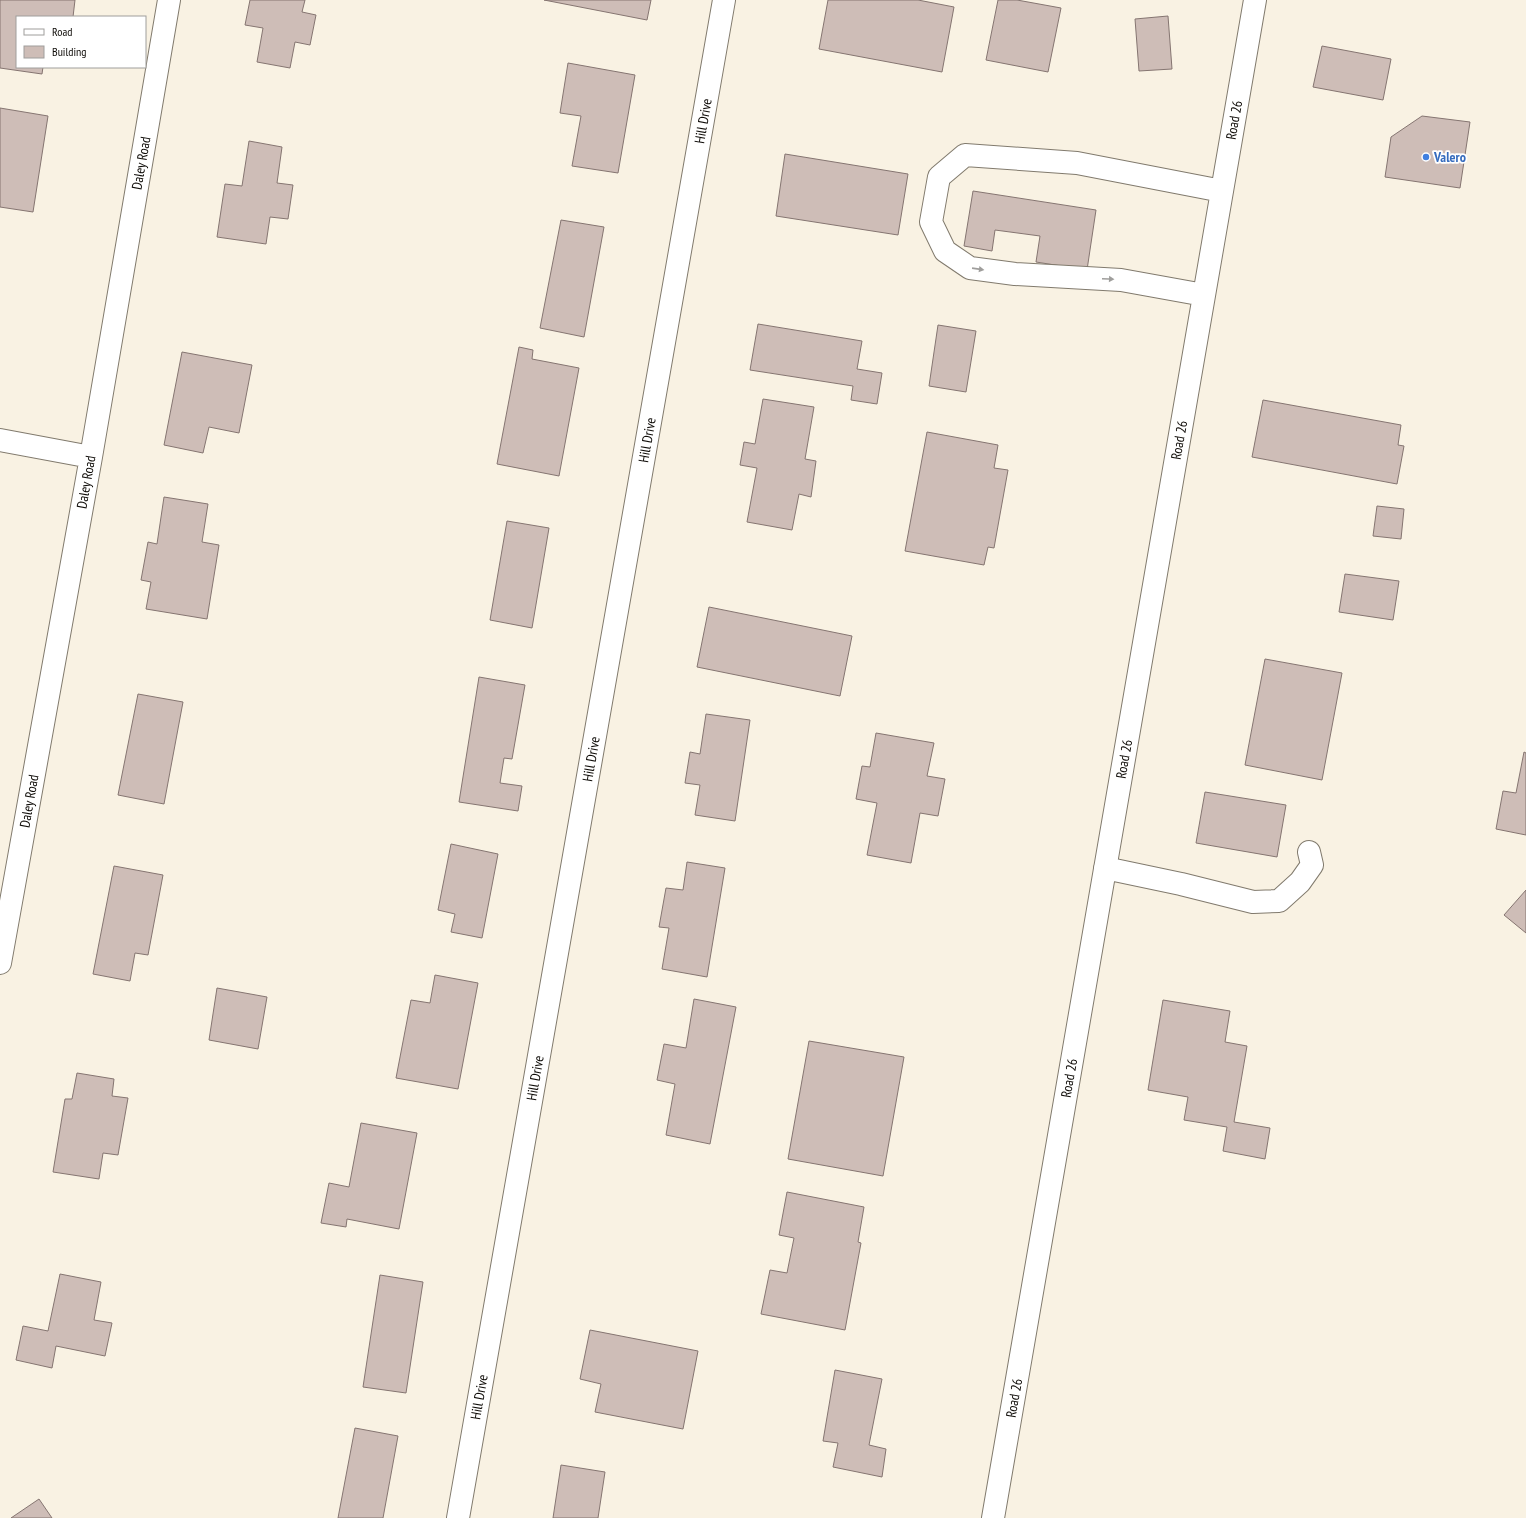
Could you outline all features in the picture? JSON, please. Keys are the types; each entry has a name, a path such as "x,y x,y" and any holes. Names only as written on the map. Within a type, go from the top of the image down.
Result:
{"street":[{"name":"Daley Road","path":"0,963 91,457 169,0"},
{"name":"Hill Drive","path":"458,1518 724,0"},
{"name":"Road 26","path":"993,1518 1255,0"},
{"path":"1204,295 1121,280 1015,274 970,268 944,251 931,222 939,177 965,155 1076,163 1222,191"},
{"path":"0,440 91,457"},
{"path":"1105,868 1181,884 1253,902 1279,901 1300,882 1312,865 1310,852"}],"building":[{"path":"0,0 75,0 73,16 16,16 16,68 43,68 42,74 0,68"},
{"path":"250,0 305,0 302,12 316,15 310,45 295,42 290,68 257,62 263,28 245,25"},
{"path":"544,0 651,0 647,20"},
{"path":"828,0 918,0 954,7 942,72 819,49"},
{"path":"998,0 1017,0 1061,8 1048,72 986,60"},
{"path":"1168,16 1172,69 1139,71 1135,19"},
{"path":"1322,46 1391,59 1383,100 1313,87"},
{"path":"568,63 635,75 618,173 572,166 581,116 560,113"},
{"path":"0,108 48,116 33,212 0,207"},
{"name":"Valero","path":"1422,116 1470,122 1460,188 1385,177 1391,137"},
{"path":"249,141 282,147 277,183 293,185 288,219 270,217 266,244 217,237 225,184 242,186"},
{"path":"785,154 908,174 898,235 776,216"},
{"path":"973,191 1096,210 1087,270 1036,262 1040,236 995,230 992,251 964,246"},
{"path":"561,220 604,227 584,337 540,328"},
{"path":"758,324 862,341 857,369 882,373 877,404 851,400 853,386 750,370"},
{"path":"938,325 976,331 966,392 929,386"},
{"path":"519,347 533,350 532,359 579,368 559,476 497,464"},
{"path":"182,352 252,365 239,433 209,427 203,453 164,445"},
{"path":"763,399 814,407 805,459 816,461 811,497 799,494 792,530 747,522 757,468 740,465 744,442 755,444"},
{"path":"1263,400 1401,425 1398,445 1404,446 1397,484 1252,457"},
{"path":"927,432 998,445 994,468 1008,470 994,548 988,547 984,565 905,551"},
{"path":"164,497 208,504 202,542 219,545 207,619 146,609 151,582 141,580 148,542 157,544"},
{"path":"1377,506 1404,509 1401,539 1373,536"},
{"path":"507,521 549,528 532,628 490,620"},
{"path":"1345,574 1399,581 1393,620 1339,612"},
{"path":"709,607 852,636 840,696 697,667"},
{"path":"1265,659 1342,673 1322,780 1245,765"},
{"path":"479,677 525,685 512,759 504,758 500,783 522,786 518,811 459,802"},
{"path":"138,694 183,702 164,804 118,795"},
{"path":"706,714 750,720 735,821 695,815 700,785 685,783 690,752 700,754"},
{"path":"876,733 934,743 927,776 945,779 938,816 920,813 911,863 867,855 877,803 856,799 862,766 870,767"},
{"path":"1524,752 1526,753 1526,835 1496,829 1503,791 1516,793"},
{"path":"1205,792 1286,805 1277,857 1196,843"},
{"path":"451,844 498,854 482,938 451,932 455,914 438,910"},
{"path":"687,862 725,868 707,977 662,969 669,928 659,927 666,888 683,890"},
{"path":"114,866 163,875 148,955 135,953 130,981 93,974"},
{"path":"1526,890 1526,933 1504,915"},
{"path":"435,975 478,983 458,1089 396,1078 411,1000 430,1003"},
{"path":"217,988 267,997 258,1049 209,1040"},
{"path":"694,999 736,1007 710,1144 666,1135 675,1084 657,1080 664,1044 686,1048"},
{"path":"1163,1000 1230,1011 1225,1042 1247,1046 1234,1122 1270,1128 1265,1159 1223,1151 1227,1127 1184,1120 1188,1097 1148,1090"},
{"path":"809,1041 904,1057 883,1176 788,1159"},
{"path":"77,1073 114,1079 112,1096 128,1098 118,1155 103,1153 99,1179 53,1172 65,1099 72,1099"},
{"path":"361,1123 417,1133 399,1229 347,1219 346,1227 321,1223 329,1183 349,1187"},
{"path":"787,1192 864,1207 858,1242 861,1243 845,1330 761,1314 770,1270 787,1273 794,1238 779,1235"},
{"path":"60,1274 101,1282 94,1320 112,1323 105,1356 56,1346 52,1368 16,1360 23,1326 48,1331"},
{"path":"380,1275 423,1282 406,1393 363,1387"},
{"path":"590,1330 698,1351 683,1429 595,1412 601,1384 580,1379"},
{"path":"835,1370 882,1379 869,1445 886,1449 882,1477 833,1467 838,1443 823,1441"},
{"path":"355,1428 398,1436 383,1518 338,1518"},
{"path":"561,1465 605,1472 598,1518 553,1518"},
{"path":"39,1499 52,1518 11,1518"}],"place":[{"name":"Valero","path":"1426,157"}]}
